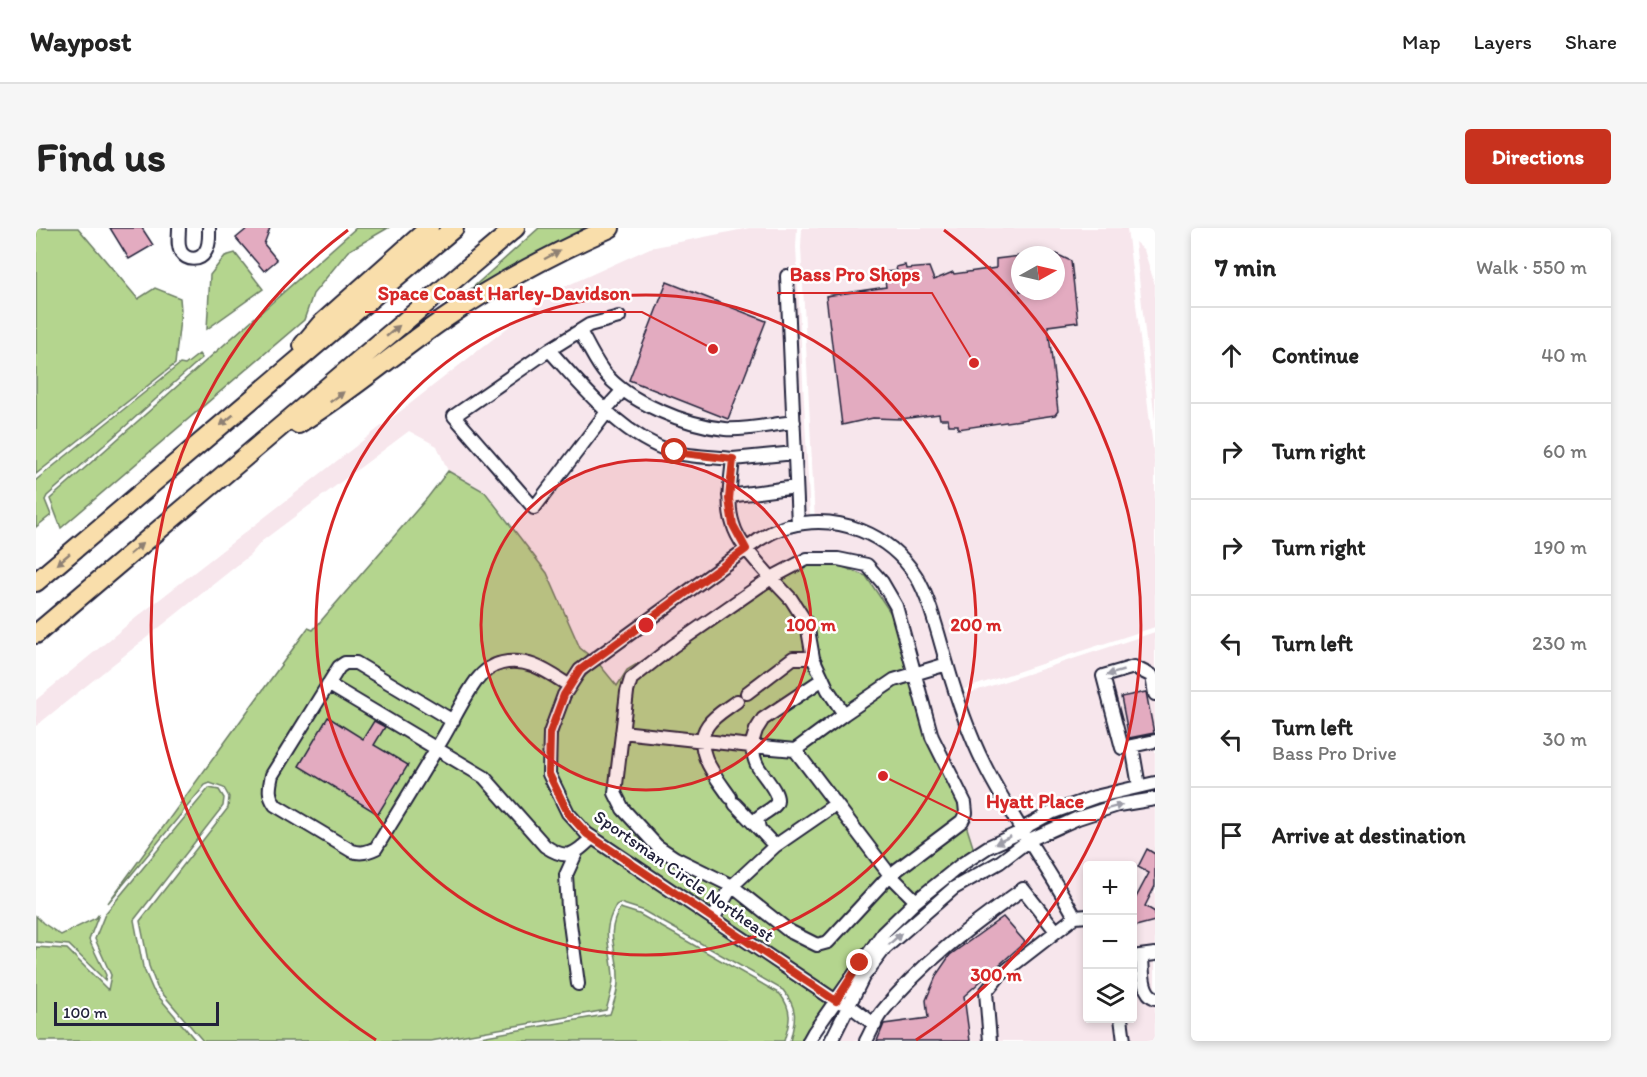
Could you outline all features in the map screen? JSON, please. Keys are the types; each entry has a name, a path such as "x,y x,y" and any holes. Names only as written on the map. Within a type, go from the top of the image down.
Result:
{"highway":[{"path":"271,382 320,325 429,228"},
{"path":"36,582 454,228"},
{"path":"36,634 514,228"},
{"path":"252,450 310,417 449,315 559,251 610,228"}],"street":[{"path":"179,228 178,243 181,252 187,258 193,259 206,252 209,228"},
{"path":"787,276 798,524"},
{"path":"619,317 589,325 454,416 534,508 623,390"},
{"path":"580,331 603,371 623,390 655,409 683,419 726,429 794,422"},
{"path":"549,350 606,411 642,439 675,452 733,459 795,453"},
{"path":"733,459 729,495 733,525 746,549 791,599 807,624 813,657 844,714"},
{"path":"729,495 796,487"},
{"name":"Sportsman Circle Northeast","path":"849,1005 836,1001 592,838 568,813 549,774 550,733 564,695 580,670 760,538 788,526 815,522 843,525 869,533 897,551 917,577 936,624 955,692 984,764 1026,836 1081,916"},
{"path":"838,559 867,565 882,582 896,606 913,673 932,737 965,803 966,813 962,821 890,875 828,942 817,945 789,931 732,886 675,858 657,846 623,809 615,793 627,692 632,679 673,646 771,578 807,560 838,559"},
{"path":"775,846 733,801 705,759 704,740 707,726 742,697 794,658 813,657"},
{"path":"453,721 356,663 345,663 339,666 272,776 269,786 270,797 275,806 360,854 376,848 437,748 480,676 495,665 527,662 538,666 570,686"},
{"path":"622,732 795,750 894,680 947,664"},
{"path":"1155,694 1152,676 1134,668 1103,676 1122,748 1155,741"},
{"path":"759,829 757,819 776,805 777,800 775,791 757,766 751,746 756,730 763,719 823,679"},
{"path":"328,684 484,777 544,846 555,853 566,855 576,853"},
{"path":"1132,746 1139,786"},
{"path":"795,750 890,875 916,901"},
{"path":"831,1041 863,977 885,948 954,888 1000,862 1026,836 1029,825 1053,812 1095,797 1155,783"},
{"path":"809,1041 883,933 916,901 988,847 1118,805 1155,799"},
{"path":"713,920 732,886 775,846 836,804"},
{"path":"578,984 566,875 576,853 592,838"},
{"path":"866,1041 880,1014 925,966 975,923 1023,889 1056,932"},
{"path":"990,1041 986,992 999,976 1056,932 1081,916"},
{"path":"1155,954 1137,956 1146,991 1150,997 1155,998"},
{"path":"849,1005 874,1025"},
{"path":"1122,1023 1124,1041"}],"shaded area":[{"path":"749,228 797,228 796,247 810,517 785,521 756,534 590,656 580,649 547,573 485,492 448,471 437,446 409,431 262,541 250,555 36,726 36,700 137,617 553,292 650,248"},
{"path":"802,228 1127,228 1155,465 1155,627 955,692 917,577 869,533 815,522 801,247"},
{"path":"1135,242 1144,250 1155,285 1155,421"},
{"path":"815,527 842,530 866,538 892,555 911,580 929,626 949,694 978,766 1014,828 974,850 814,556 627,670 617,687 599,664 763,543 790,531"},
{"path":"1155,632 1155,778 1094,792 1025,821 990,761 963,695"},
{"path":"1155,805 1155,1041 838,1041 869,979 890,951 958,893 1003,867 1033,845 1080,823 1119,811"}],"green space":[{"path":"36,228 78,228 138,299 155,288 180,298 181,310 175,364 36,474"},
{"path":"356,228 388,228 348,251 313,294 304,320 61,528 50,499"},
{"path":"539,228 600,228 451,307"},
{"path":"235,253 263,289 207,329 210,275 225,256"},
{"path":"199,354 202,358 47,496 45,500 51,515 36,527 36,480 180,364 185,365"},
{"path":"448,471 485,492 547,573 580,648 590,656 575,668 559,692 544,733 543,777 562,816 583,839 826,1003 802,1041 790,1041 794,1014 791,1003 783,990 642,910 620,903 616,905 608,925 613,978 606,1010 431,1041 203,1041 157,987 149,966 140,921 228,808 229,797 224,788 210,783 205,785 108,903 308,628 313,630"},
{"path":"815,556 866,576 912,645 974,850 912,896 878,929 833,993 591,830 560,786 555,771 554,756 559,727 570,698 578,685 599,664 617,686 627,670"},
{"path":"209,788 219,790 224,798 223,806 134,920 143,967 153,990 196,1041 36,1041 36,947 67,949 108,990 111,975 95,939 105,914"},
{"path":"620,908 639,914 780,994 789,1011 788,1028 784,1041 458,1041 610,1014 618,982 612,935 615,918"},
{"path":"99,914 89,940 106,975 105,980 69,945 36,942 36,916 61,935 96,918"}],"building":[{"path":"110,228 142,228 153,245 129,259"},
{"path":"248,228 270,228 264,244 277,260 264,271 236,238"},
{"path":"1011,257 1011,300 1065,300 1065,258 1071,261 1078,322 1048,326 1058,411 1055,415 958,429 958,425 949,425 948,419 940,419 939,414 901,419 873,418 842,425 826,296 886,287 884,272 897,271 896,267 905,265 906,269 929,267 934,280 953,272 954,274 996,268 996,259"},
{"path":"667,282 766,321 728,419 629,380"},
{"path":"1146,692 1154,733 1129,738 1121,697"},
{"path":"328,717 363,739 374,721 385,727 374,745 408,765 378,814 299,766"},
{"path":"1147,849 1155,854 1155,886 1145,906 1155,912 1155,921 1137,926 1137,896 1149,873 1138,867"},
{"path":"1003,917 1025,942 964,996 970,1041 877,1041 884,1024 928,1018 926,1000 937,974 950,955"}],"place":[{"name":"Space Coast Harley-Davidson","path":"713,349"},
{"name":"Bass Pro Shops","path":"974,363"},
{"name":"Hyatt Place","path":"883,776"}],"route":[{"path":"675,452 733,459 729,499 733,525 746,549 580,670 564,695 550,733 549,774 568,813 587,834 836,1001 860,963"}]}
